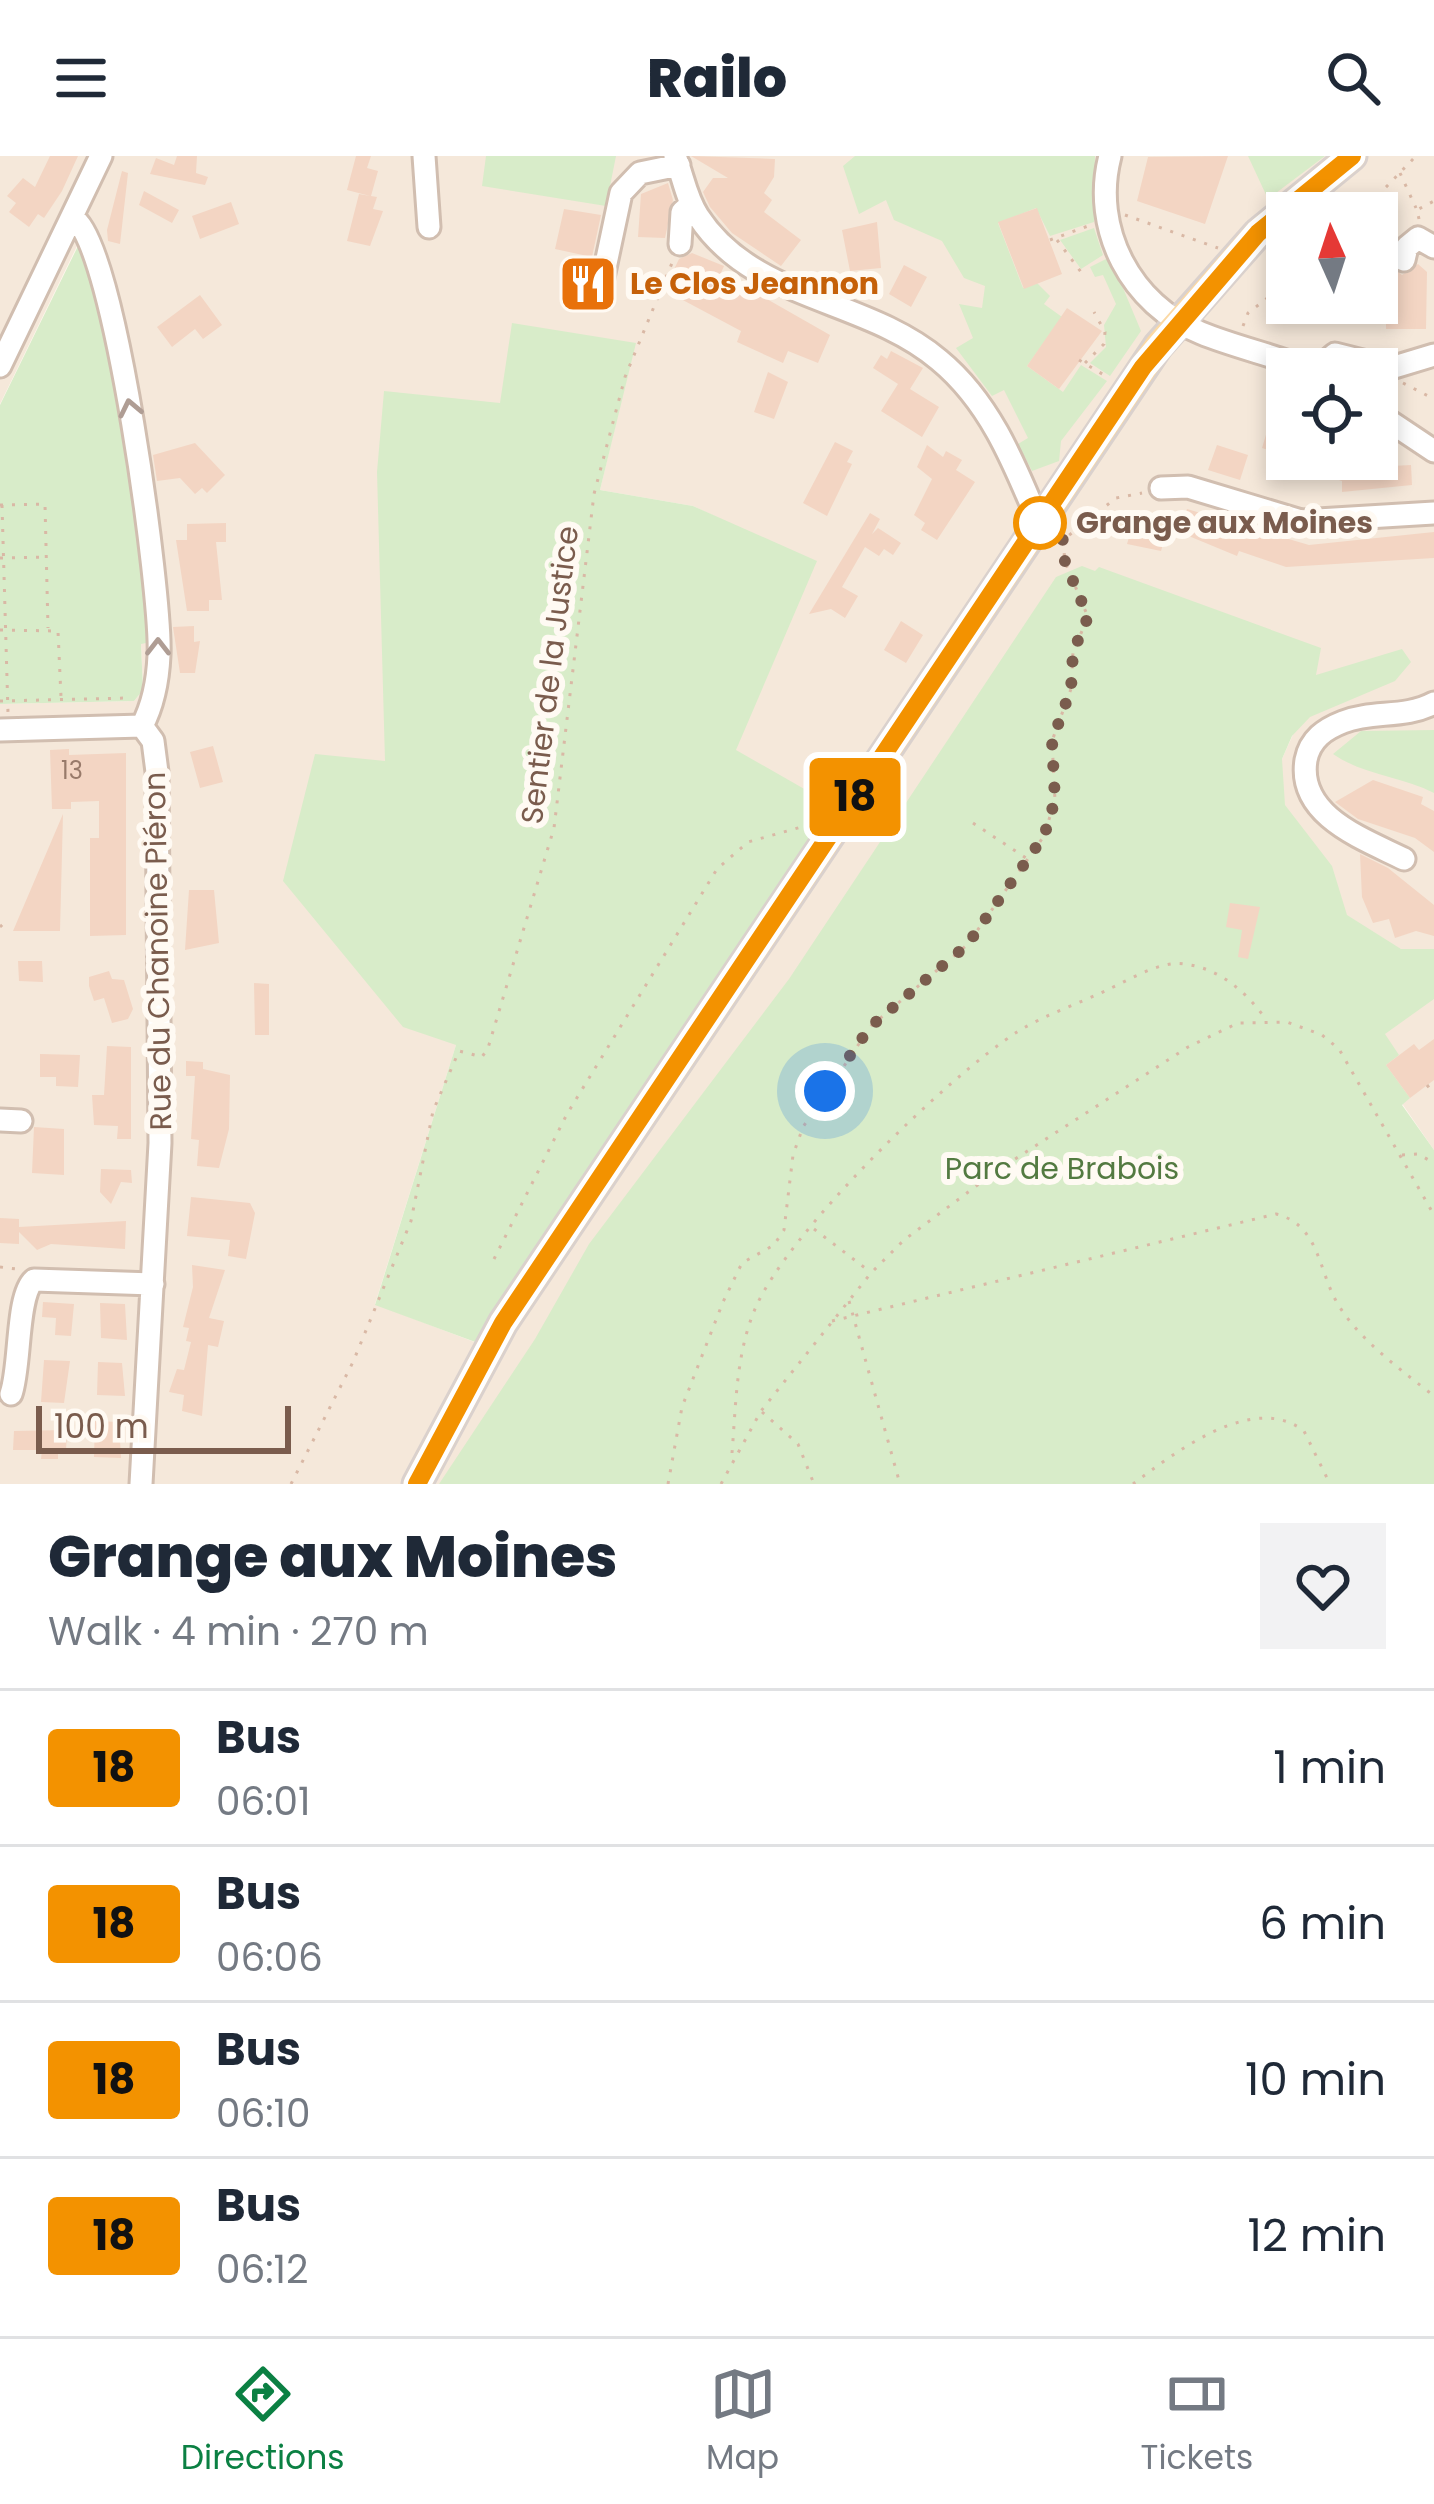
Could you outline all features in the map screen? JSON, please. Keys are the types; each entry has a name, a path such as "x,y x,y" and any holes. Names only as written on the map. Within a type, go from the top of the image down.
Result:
{"main road":[{"path":"417,1484 503,1323 1128,390 1178,321 1234,260 1312,184 1352,156"}],"street":[{"path":"0,366 101,156"},
{"path":"424,156 429,227"},
{"path":"1110,156 1108,220 1135,282 1154,306 1178,321 1266,353"},
{"path":"601,287 626,184 640,173 677,160 691,204 704,225 755,272 878,320 938,358 984,406 1040,523"},
{"path":"680,244 682,212 691,204"},
{"name":"Rue du Chanoine Piéron","path":"74,220 93,244 132,417 151,544 159,656 142,726 153,741 157,772 161,1102 141,1484"},
{"path":"1404,260 1407,247 1418,238 1430,239"},
{"path":"1398,366 1434,355"},
{"path":"1398,427 1434,451"},
{"path":"1161,488 1188,487 1301,521 1434,513"},
{"path":"1404,859 1322,812 1308,789 1307,754 1313,740 1350,719 1398,717 1434,703"},
{"path":"4,730 142,726"},
{"path":"11,1394 20,1370 24,1292 34,1280 153,1284"}],"path":[{"path":"1381,192 1415,156"},
{"path":"1400,173 1430,239"},
{"path":"1417,210 1434,201"},
{"path":"1081,272 1053,239 1126,215 1213,244 1234,260"},
{"name":"Sentier de la Justice","path":"291,1484 353,1362 411,1221 434,1111 460,1051 482,1057 488,1048 528,900 554,828 594,494 625,376 680,244"},
{"path":"1243,326 1248,313 1266,299"},
{"path":"1094,312 1105,332 1104,344 1082,362 1128,390"},
{"path":"1398,375 1421,396 1434,399"},
{"path":"668,1484 682,1407 723,1302 742,1263 778,1239 790,1212 793,1155 825,1091 871,1026 967,945 1044,836 1055,800 1052,741 1071,689 1073,652 1088,617 1065,562 1063,540 1116,498 1161,488"},
{"path":"4,730 8,700 1,505 46,504 48,628"},
{"path":"2,558 47,557"},
{"path":"3,630 48,628 59,634 61,699"},
{"path":"0,700 128,698"},
{"path":"494,1259 567,1114 717,869 733,850 770,832 838,823"},
{"path":"973,823 1028,859"},
{"path":"732,1460 740,1354 756,1306 793,1251 920,1112 1019,1030 1142,974 1180,962 1219,974 1250,997 1266,1019"},
{"path":"721,1484 761,1411 871,1273 943,1209 1083,1112 1221,1030 1266,1019 1308,1028 1339,1048 1434,1215"},
{"path":"1427,1085 1434,1094"},
{"path":"1401,1155 1418,1154 1434,1163"},
{"path":"830,1322 1276,1214 1307,1232 1343,1312 1434,1396"},
{"path":"813,1228 871,1273"},
{"path":"778,1239 793,1251"},
{"path":"849,1299 900,1484"},
{"path":"761,1411 798,1444 814,1484"},
{"path":"1133,1484 1195,1437 1218,1428 1278,1421 1304,1431 1330,1484"}],"shaded area":[{"path":"0,156 1434,156 1434,1150 1307,965 1281,780 1282,759 1295,730 504,1484 0,1484 0,704 134,701 143,690 141,643 155,641 77,246 0,404","holes":["635,343 600,490 693,506 746,531 736,751 611,1136 477,1343 375,1304 456,1045 315,755 385,762 500,403"]}],"green space":[{"path":"486,156 616,156 606,206 482,186"},
{"path":"855,156 1095,156 1094,222 1050,236 1036,208 998,223 1023,288 1037,283 1050,296 1044,304 1062,317 1027,366 1063,392 1081,365 1107,381 1061,441 1059,461 1032,471 1018,444 1028,438 1004,390 992,396 956,348 973,338 959,304 982,308 985,286 964,278 942,241 894,220 886,200 859,214 843,166"},
{"path":"1248,156 1325,156 1277,192 1266,195"},
{"path":"1094,228 1103,255 1081,269 1060,240"},
{"path":"78,246 88,250 129,430 156,641 141,644 143,690 134,701 0,704 0,405"},
{"path":"1110,257 1141,331 1110,376 1090,363 1106,347 1104,325 1116,304 1103,275 1095,277 1090,267"},
{"path":"512,323 636,343 600,490 693,506 817,561 736,750 834,806 478,1343 375,1305 456,1045 403,1027 283,881 315,754 385,761 377,472 384,391 500,403"},
{"name":"Parc de Brabois","path":"1082,566 1095,571 1099,567 1321,648 1316,675 1402,649 1411,662 1395,681 1310,717 1292,736 1282,759 1285,805 1332,866 1347,915 1401,949 1434,949 1434,999 1385,1034 1399,1055 1386,1065 1410,1098 1402,1105 1434,1150 1434,1484 439,1484 535,1339 589,1244 789,979 1056,577"},
{"path":"1434,730 1434,793 1333,754 1361,731"}],"building":[{"path":"50,156 78,156 44,218 38,214 29,227 9,212 16,203 7,196 23,178 35,187"},
{"path":"177,156 197,156 196,173 208,177 205,185 150,174 156,158 174,165"},
{"path":"356,156 371,156 367,168 378,171 371,196 377,197 373,209 383,211 370,246 347,241 359,194 370,196 347,190"},
{"path":"691,156 775,159 774,177 764,193 772,200 764,212 801,240 781,266 732,233 710,207 703,192 713,178 728,178"},
{"path":"1228,156 1205,224 1137,201 1148,157"},
{"path":"122,171 128,173 120,244 108,241 107,230"},
{"path":"668,183 673,200 665,238 638,237 641,194"},
{"path":"144,191 179,210 172,223 139,205"},
{"path":"231,202 239,224 200,239 192,216"},
{"path":"1037,208 1062,274 1024,289 998,222"},
{"path":"564,209 601,215 592,257 555,249"},
{"path":"877,222 881,268 850,271 842,230"},
{"path":"692,253 724,266 721,273 830,335 818,363 788,351 783,363 737,342 741,331 664,290 679,259"},
{"path":"1418,264 1427,272 1426,329 1386,329 1386,324 1398,324 1398,272 1402,275"},
{"path":"904,265 927,277 911,307 889,294"},
{"path":"200,295 222,325 203,339 195,329 172,347 157,327"},
{"path":"1067,308 1102,331 1059,389 1027,366"},
{"path":"891,351 923,368 910,389 939,407 922,437 881,411 898,384 873,368 881,355 887,359"},
{"path":"768,372 788,382 774,419 754,412"},
{"path":"835,442 853,451 847,462 852,464 827,516 803,503"},
{"path":"195,443 225,475 207,493 202,488 195,494 180,478 157,481 153,455"},
{"path":"927,445 943,457 946,451 962,460 956,470 975,482 937,540 921,530 925,523 914,515 932,479 917,467"},
{"path":"1217,445 1248,455 1240,480 1208,470"},
{"path":"1411,465 1412,485 1342,492 1342,481 1398,480 1398,466"},
{"path":"1187,509 1309,545 1434,532 1434,558 1286,567 1239,551 1237,556 1179,532"},
{"path":"870,513 880,519 872,534 878,528 901,543 893,555 884,549 879,556 865,547 842,587 858,596 845,618 831,609 809,614"},
{"path":"1134,521 1168,528 1161,551 1127,544"},
{"path":"226,523 226,542 216,542 222,600 209,600 209,611 187,611 176,540 187,540 187,524"},
{"path":"901,621 923,635 906,663 884,650"},
{"path":"194,626 194,642 200,641 195,673 180,673 173,627"},
{"path":"213,746 223,782 200,788 190,752"},
{"path":"69,749 69,755 126,753 126,935 90,936 90,838 99,838 99,801 71,802 71,809 52,809 50,750"},
{"path":"1373,780 1423,797 1421,804 1434,811 1434,852 1415,838 1358,819 1335,802"},
{"path":"63,814 60,931 13,931"},
{"path":"1360,854 1388,868 1434,905 1434,936 1416,931 1395,938 1389,919 1373,923 1362,897"},
{"path":"189,890 214,890 219,943 185,950"},
{"path":"1230,903 1260,907 1248,959 1238,957 1242,930 1226,927"},
{"path":"18,961 42,961 43,982 19,981"},
{"path":"109,971 112,979 124,980 133,1009 128,1019 112,1023 104,998 94,1001 89,986 89,977"},
{"path":"254,983 269,984 269,1035 255,1035"},
{"path":"1434,1039 1434,1080 1410,1098 1386,1065 1414,1044 1419,1050"},
{"path":"107,1046 131,1047 131,1139 117,1139 118,1126 94,1125 92,1095 104,1095"},
{"path":"40,1054 80,1055 78,1087 56,1086 56,1077 40,1077"},
{"path":"186,1061 203,1062 203,1069 230,1075 229,1129 219,1168 197,1166 199,1140 191,1139 195,1076 186,1076"},
{"path":"34,1127 64,1129 64,1175 32,1173"},
{"path":"101,1169 131,1170 132,1183 121,1182 111,1204 100,1192"},
{"path":"191,1197 250,1203 255,1213 246,1259 228,1256 230,1240 187,1236"},
{"path":"0,1218 19,1219 19,1227 126,1221 125,1249 51,1244 37,1250 19,1232 19,1244 0,1243"},
{"path":"192,1265 225,1270 209,1318 224,1321 218,1347 208,1345 202,1416 182,1411 184,1395 169,1392 177,1369 184,1370 191,1342 186,1341 189,1328 183,1327 193,1287"},
{"path":"43,1302 74,1304 71,1336 55,1335 56,1318 42,1317"},
{"path":"100,1303 125,1304 127,1340 101,1338"},
{"path":"44,1360 70,1361 64,1403 41,1402"},
{"path":"98,1362 122,1363 125,1396 97,1395"},
{"path":"95,1421 119,1422 121,1458 94,1457"},
{"path":"67,1430 66,1451 58,1451 58,1459 41,1459 42,1450 13,1450 14,1431"}],"bus line":[{"name":"18","path":"417,1484 503,1323 1143,367 1258,233 1312,184 1352,156"}],"place":[{"name":"Le Clos Jeannon","path":"588,284"},
{"name":"Grange aux Moines","path":"1040,523"}],"route":[{"path":"825,1091 871,1026 967,945 1044,836 1055,800 1052,741 1071,689 1073,652 1088,617 1065,562 1063,540 1040,523"}]}
